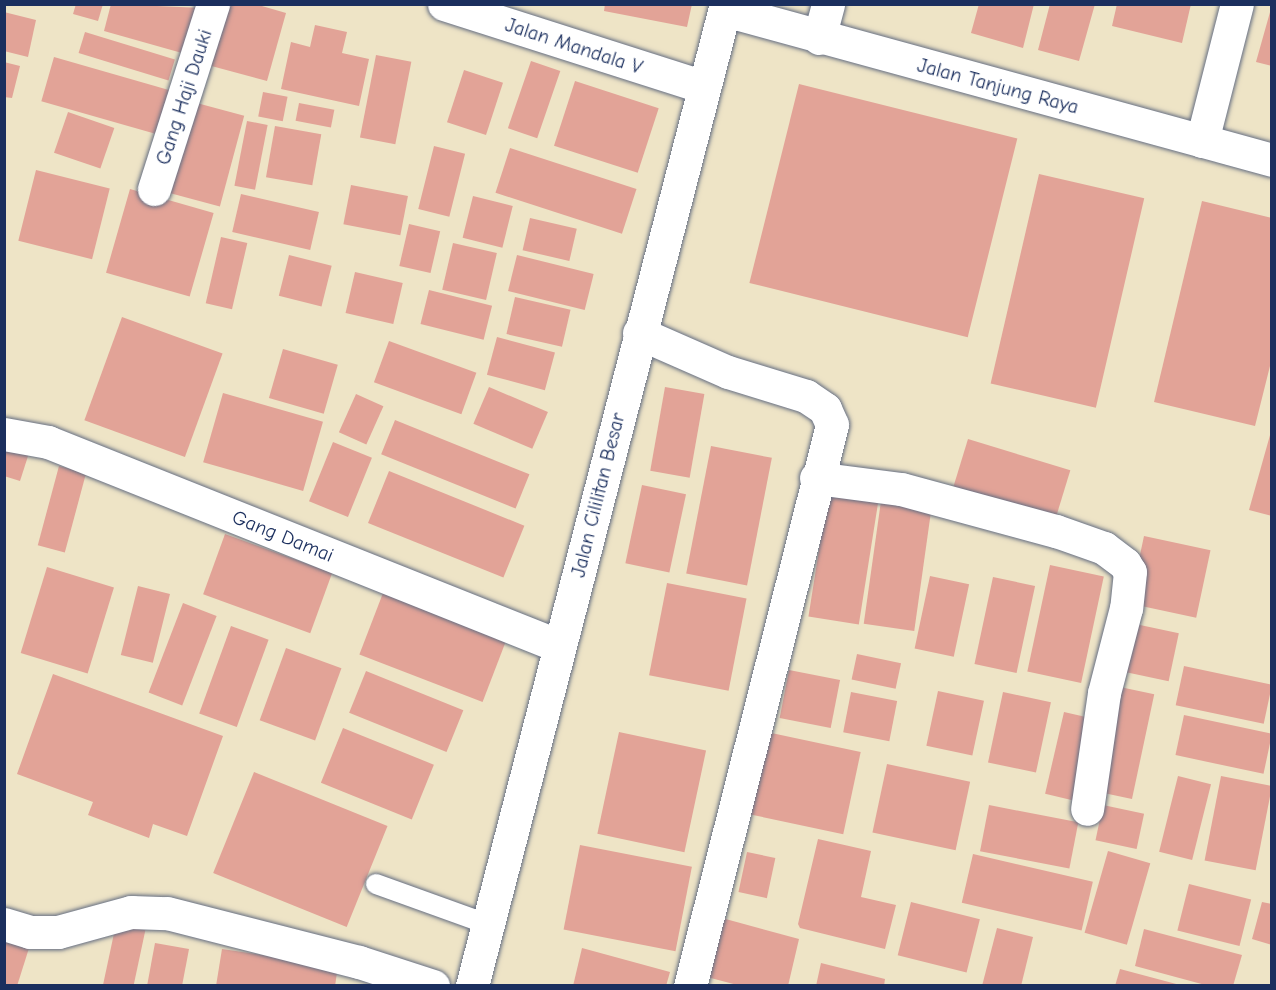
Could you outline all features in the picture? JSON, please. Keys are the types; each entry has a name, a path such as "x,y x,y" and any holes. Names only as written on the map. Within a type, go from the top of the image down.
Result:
{"street":[{"name":"Gang Haji Dauki","path":"154,189 213,4"},
{"name":"Jalan Mandala V","path":"444,4 704,87"},
{"path":"819,38 828,4"},
{"path":"1202,141 1237,4"},
{"name":"Jalan Cililitan Besar","path":"472,986 725,7"},
{"name":"Jalan Tanjung Raya","path":"725,7 819,38 1272,160"},
{"path":"639,333 728,372 806,396 825,409 832,425 816,478 690,986"},
{"name":"Gang Damai","path":"4,434 48,442 559,646"},
{"path":"816,478 901,489 1056,531 1104,548 1125,564 1130,572 1126,608 1104,693 1088,809"},
{"path":"4,924 30,932 58,932 130,912 167,913 359,962 433,986"}],"lane":[{"path":"376,884 488,924"}],"building":[{"path":"76,4 103,4 98,21 73,14"},
{"path":"111,4 203,8 189,55 104,31"},
{"path":"221,4 255,4 286,13 267,81 204,64"},
{"path":"605,4 692,4 687,27 604,11"},
{"path":"979,4 1034,4 1023,48 971,33"},
{"path":"1050,4 1095,4 1079,61 1038,50"},
{"path":"1117,4 1191,4 1182,43 1112,26"},
{"path":"1272,5 1272,66 1256,62"},
{"path":"4,12 36,20 28,57 4,51"},
{"path":"315,25 347,32 342,53 369,59 359,106 281,89 291,42 310,47"},
{"path":"85,32 175,59 168,81 79,53"},
{"path":"376,55 411,62 395,144 360,137"},
{"path":"54,57 172,91 160,135 41,101"},
{"path":"531,61 560,71 537,138 508,128"},
{"path":"4,62 20,66 12,98 4,97"},
{"path":"464,70 503,83 486,135 447,122"},
{"path":"575,81 659,108 638,173 554,146"},
{"path":"799,84 1017,138 968,337 749,283"},
{"path":"263,92 288,97 283,121 258,117"},
{"path":"193,102 244,116 220,207 169,193"},
{"path":"299,103 334,110 331,128 296,121"},
{"path":"68,112 114,128 100,169 54,153"},
{"path":"247,121 268,125 255,190 234,186"},
{"path":"275,126 321,134 312,185 266,177"},
{"path":"434,146 465,154 449,217 418,209"},
{"path":"510,148 636,189 622,234 495,193"},
{"path":"36,170 110,188 92,259 18,241"},
{"path":"1039,174 1144,198 1096,408 991,383"},
{"path":"351,185 408,196 400,235 343,224"},
{"path":"130,189 214,213 190,297 106,273"},
{"path":"241,194 319,212 310,250 232,232"},
{"path":"473,196 513,206 502,248 463,238"},
{"path":"1202,201 1272,218 1272,358 1255,426 1154,402"},
{"path":"530,218 577,229 569,261 523,250"},
{"path":"409,224 440,231 431,273 399,266"},
{"path":"221,237 247,243 232,309 206,303"},
{"path":"453,243 497,253 486,300 442,290"},
{"path":"289,255 332,266 322,306 279,296"},
{"path":"517,255 594,274 585,310 508,291"},
{"path":"355,272 403,283 393,324 346,313"},
{"path":"429,290 492,306 484,340 421,324"},
{"path":"515,297 571,310 562,347 506,334"},
{"path":"122,317 223,354 185,457 84,420"},
{"path":"497,337 555,353 545,390 487,375"},
{"path":"389,341 476,373 461,414 374,382"},
{"path":"283,349 338,365 324,414 269,398"},
{"path":"489,387 548,412 532,449 473,424"},
{"path":"665,387 704,394 690,478 650,471"},
{"path":"223,393 323,422 303,491 203,462"},
{"path":"356,394 383,406 366,445 339,432"},
{"path":"395,420 529,474 516,509 381,454"},
{"path":"1272,428 1272,516 1249,510"},
{"path":"968,439 1070,470 1054,524 952,493"},
{"path":"333,442 372,458 348,517 309,501"},
{"path":"4,445 29,453 20,481 4,476"},
{"path":"711,446 772,458 747,585 686,574"},
{"path":"59,466 86,473 65,552 38,545"},
{"path":"389,471 524,526 503,578 368,523"},
{"path":"642,485 686,494 669,573 625,563"},
{"path":"828,493 878,501 859,624 808,616"},
{"path":"881,501 932,508 914,631 864,624"},
{"path":"225,534 332,573 310,633 203,594"},
{"path":"1144,536 1211,550 1196,618 1130,603"},
{"path":"1050,565 1104,576 1081,683 1027,672"},
{"path":"47,567 114,587 88,674 21,653"},
{"path":"930,576 969,584 954,657 915,648"},
{"path":"993,577 1035,586 1017,673 974,664"},
{"path":"667,583 747,598 729,691 649,675"},
{"path":"138,586 170,594 153,663 121,655"},
{"path":"383,593 506,640 483,702 359,655"},
{"path":"183,603 217,616 182,706 149,693"},
{"path":"1126,622 1179,633 1169,681 1116,670"},
{"path":"231,626 269,640 237,727 199,713"},
{"path":"286,648 341,668 315,741 260,720"},
{"path":"857,654 901,663 896,689 852,679"},
{"path":"1184,666 1272,685 1264,724 1176,705"},
{"path":"789,670 840,680 831,728 780,718"},
{"path":"366,671 463,710 446,752 349,713"},
{"path":"53,674 223,736 187,836 153,824 149,838 88,815 93,802 17,774"},
{"path":"1120,687 1154,694 1132,799 1098,792"},
{"path":"938,691 984,701 972,756 926,746"},
{"path":"851,692 897,701 889,741 843,732"},
{"path":"1003,692 1051,702 1036,773 988,762"},
{"path":"1064,712 1091,718 1072,800 1045,794"},
{"path":"1184,715 1272,734 1264,774 1175,755"},
{"path":"343,728 434,765 412,819 321,783"},
{"path":"757,730 861,752 843,834 740,812"},
{"path":"619,732 706,751 684,852 597,834"},
{"path":"887,764 970,782 956,850 872,832"},
{"path":"254,772 388,826 347,927 213,873"},
{"path":"1178,776 1211,784 1192,860 1159,852"},
{"path":"1221,776 1272,786 1256,870 1205,860"},
{"path":"989,805 1078,822 1069,869 980,851"},
{"path":"1103,805 1144,814 1137,849 1096,840"},
{"path":"818,839 871,851 861,897 896,905 885,949 800,928 798,924"},
{"path":"580,845 692,867 675,951 564,929"},
{"path":"1108,851 1150,863 1127,945 1085,933"},
{"path":"747,852 775,858 767,898 738,892"},
{"path":"973,854 1093,882 1082,930 962,903"},
{"path":"1189,884 1251,899 1239,946 1177,931"},
{"path":"911,902 980,919 967,973 898,955"},
{"path":"1262,902 1272,904 1272,945 1252,939"},
{"path":"722,918 799,939 788,986 741,986 707,977"},
{"path":"116,924 145,930 133,986 103,986"},
{"path":"997,928 1033,937 1021,986 982,986"},
{"path":"1144,929 1242,955 1233,986 1209,986 1135,966"},
{"path":"4,936 30,945 17,986 4,986"},
{"path":"155,943 189,949 182,986 147,986"},
{"path":"582,948 670,972 666,986 573,986"},
{"path":"222,949 338,966 335,986 216,986"},
{"path":"821,963 885,979 884,986 816,986"},
{"path":"1120,969 1180,985 1180,986 1115,986"}]}
